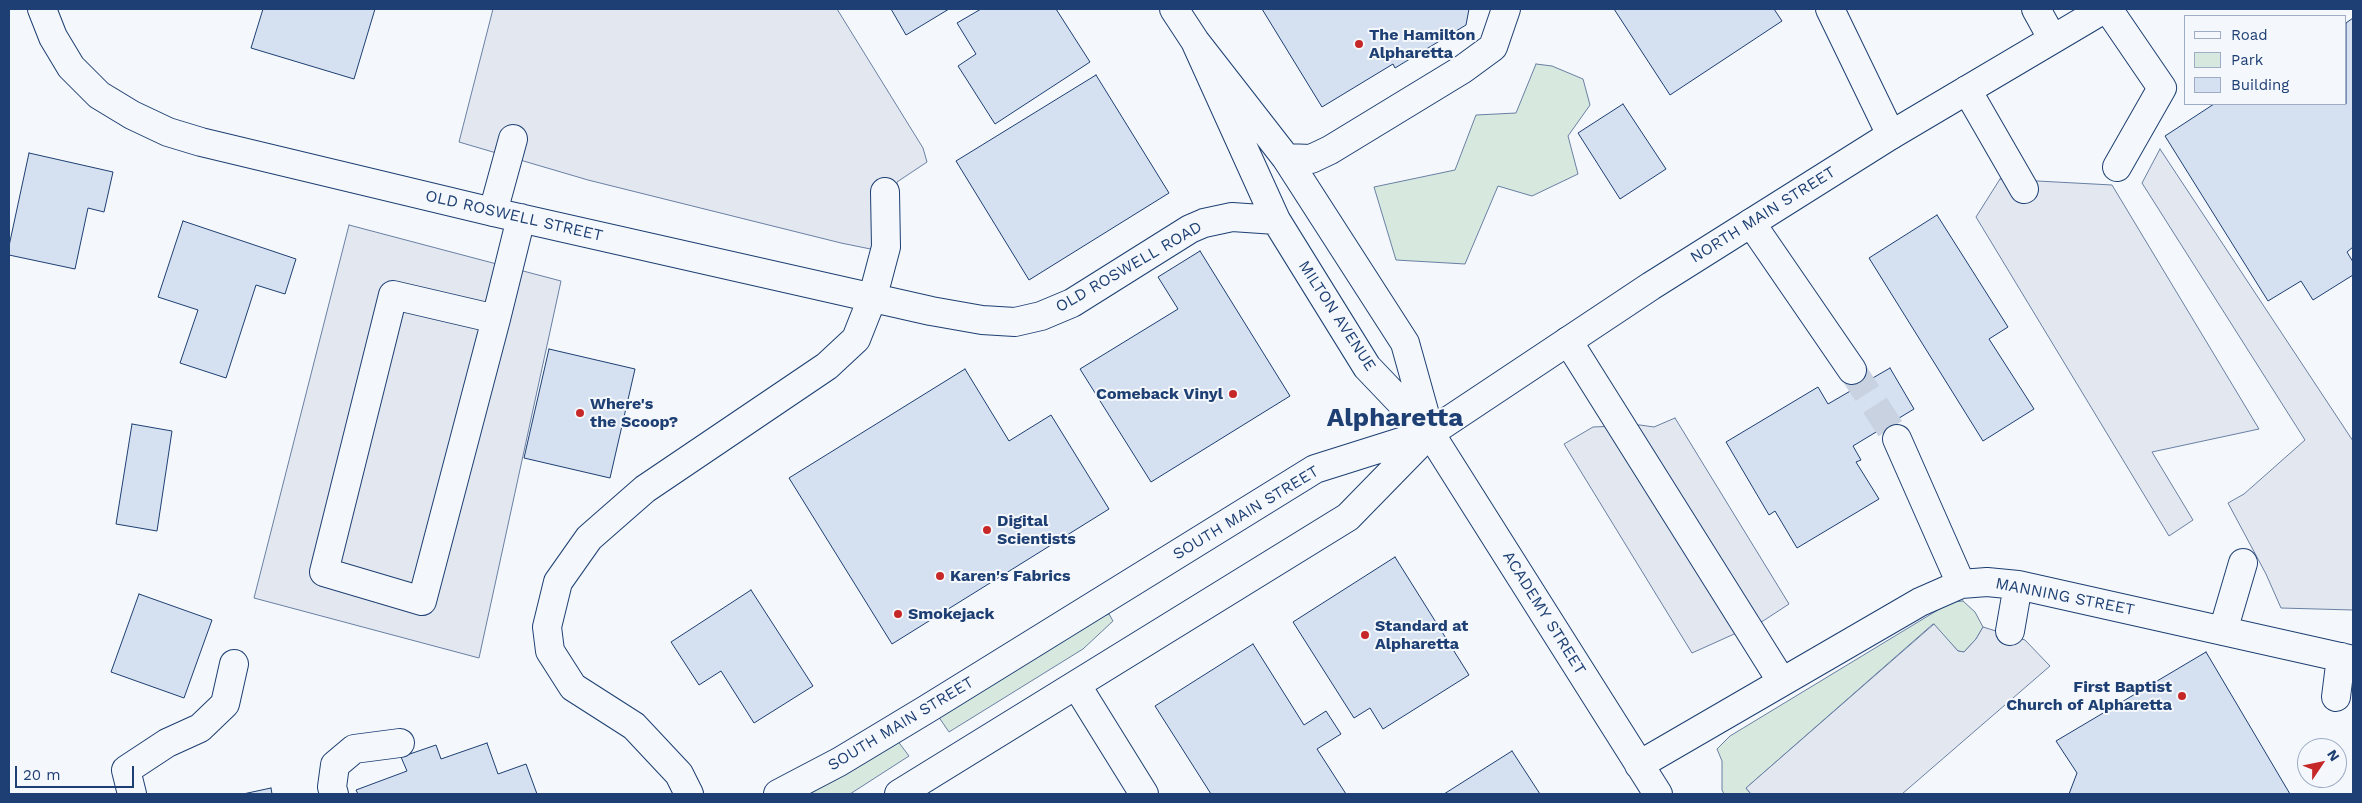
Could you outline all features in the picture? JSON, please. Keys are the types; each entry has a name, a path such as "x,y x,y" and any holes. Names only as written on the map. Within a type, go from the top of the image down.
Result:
{"street":[{"name":"OLD ROSWELL STREET","path":"42,9 53,38 71,67 99,95 132,115 168,132 200,142 493,212 873,296 931,311 982,320 1014,322 1041,316"},
{"name":"MILTON AVENUE","path":"1174,9 1194,41 1286,158 1405,343 1430,432"},
{"path":"1286,158 1311,159 1330,150 1463,69 1492,47 1506,9"},
{"path":"1830,9 1891,135"},
{"path":"2036,9 2052,38"},
{"name":"NORTH MAIN STREET","path":"1430,432 1568,340 1750,223 1891,135 2052,38 2104,9"},
{"path":"2108,9 2162,88 2117,166"},
{"name":"MILTON AVENUE","path":"1194,41 1276,220 1367,367 1430,432"},
{"path":"1966,90 2024,189"},
{"path":"493,212 513,139"},
{"path":"689,794 678,774 634,726 573,687 550,651 547,627 558,582 589,538 645,488 827,366 856,338 873,296 886,248 885,192"},
{"name":"OLD ROSWELL ROAD","path":"1041,316 1072,303 1190,229 1204,223 1232,217 1276,220"},
{"path":"496,319 393,295 324,572 422,601 496,319 521,218"},
{"path":"1750,223 1852,370"},
{"path":"1568,340 1782,682"},
{"path":"900,794 1348,517 1430,432"},
{"name":"ACADEMY STREET","path":"1430,432 1658,794"},
{"name":"SOUTH MAIN STREET","path":"778,794 839,762 927,710 1315,469 1430,432"},
{"path":"1897,439 1961,584"},
{"path":"2223,631 2243,562"},
{"name":"MANNING STREET","path":"1639,765 1920,602 1961,584 1987,582 2018,585 2347,658"},
{"path":"2010,631 2018,585"},
{"path":"2336,697 2347,658"},
{"path":"132,794 126,770 167,743 200,728 219,710 225,704 234,664"},
{"path":"1077,686 1144,794"},
{"path":"334,794 332,787 335,765 354,750 400,743"}],"green space":[{"path":"1536,64 1552,66 1583,79 1590,105 1568,136 1578,174 1532,196 1498,186 1465,264 1396,260 1374,187 1455,170 1476,115 1516,113"},
{"path":"1963,601 1975,612 1983,627 1976,639 1964,652 1958,651 1933,624 1746,788 1751,794 1724,794 1722,790 1722,761 1717,749 1730,736 1951,602"},
{"path":"1109,614 1113,621 1083,649 949,732 938,716 1087,623"},
{"path":"897,740 909,756 850,794 801,794"}],"shaded area":[{"path":"493,9 837,9 923,148 927,162 897,182 895,254 841,243 588,180 459,142"},
{"path":"2160,149 2353,441 2353,610 2281,608 2266,574 2228,503 2244,494 2305,440 2142,183"},
{"path":"2000,179 2112,185 2259,429 2152,452 2193,520 2169,536 1976,217"},
{"path":"349,225 561,281 479,658 254,598"},
{"path":"1675,418 1789,604 1763,621 1692,653 1564,444 1593,427 1640,425 1654,427"},
{"path":"1934,624 1958,651 1964,652 1976,639 1983,627 2025,640 2050,666 1902,794 1751,794 1746,788"}],"building":[{"path":"263,9 375,9 354,79 251,48"},
{"path":"891,9 949,9 906,35"},
{"path":"981,9 1056,9 1090,62 995,124 958,66 976,54 957,23"},
{"name":"The Hamilton Alpharetta","path":"1262,9 1469,9 1466,25 1395,68 1393,64 1322,107"},
{"path":"1614,9 1774,9 1782,21 1670,95"},
{"path":"2353,18 2353,247 2347,252 2353,262 2353,275 2313,300 2301,281 2268,301 2165,136 2212,105 2347,105 2347,22"},
{"path":"1096,75 1169,193 1029,280 956,161"},
{"path":"1623,104 1666,169 1620,199 1578,133"},
{"path":"29,153 113,172 104,212 88,208 75,269 9,255 9,246"},
{"path":"1937,215 2008,327 1989,339 2034,409 1983,441 1869,258"},
{"path":"183,221 296,259 285,294 256,285 226,378 180,363 198,310 158,297"},
{"path":"1200,251 1290,396 1151,482 1080,369 1178,309 1158,277"},
{"name":"Where's the Scoop?","path":"549,349 635,369 610,478 524,458"},
{"path":"1890,368 1914,409 1853,446 1861,460 1856,462 1879,499 1797,548 1775,511 1769,515 1726,442 1818,387 1828,404"},
{"path":"965,369 1009,441 1051,415 1109,509 892,644 789,478"},
{"path":"132,424 172,431 157,531 116,524"},
{"path":"1395,557 1469,675 1383,729 1370,708 1354,718 1293,622"},
{"path":"751,590 813,686 754,723 721,671 699,685 671,642"},
{"path":"139,594 212,620 184,698 111,672"},
{"path":"1253,644 1304,725 1326,711 1341,734 1317,749 1346,794 1211,794 1155,706"},
{"name":"First Baptist Church of Alpharetta","path":"2206,652 2290,794 2069,794 2077,773 2056,741"},
{"path":"487,743 498,774 526,764 537,794 358,794 356,790 407,771 401,757 436,745 441,759"},
{"path":"1512,751 1540,794 1444,794"},
{"path":"271,788 272,794 243,794"}],"tunnel":[{"path":"1852,370 1897,439"}],"place":[{"name":"The Hamilton Alpharetta","path":"1359,44"},
{"name":"Comeback Vinyl","path":"1233,394"},
{"name":"Where's the Scoop?","path":"580,413"},
{"name":"Digital Scientists","path":"987,530"},
{"name":"Karen's Fabrics","path":"940,576"},
{"name":"Smokejack","path":"898,614"},
{"name":"Standard at Alpharetta","path":"1365,635"},
{"name":"First Baptist Church of Alpharetta","path":"2182,696"}],"district":[{"name":"Alpharetta","path":"1395,418"}]}
